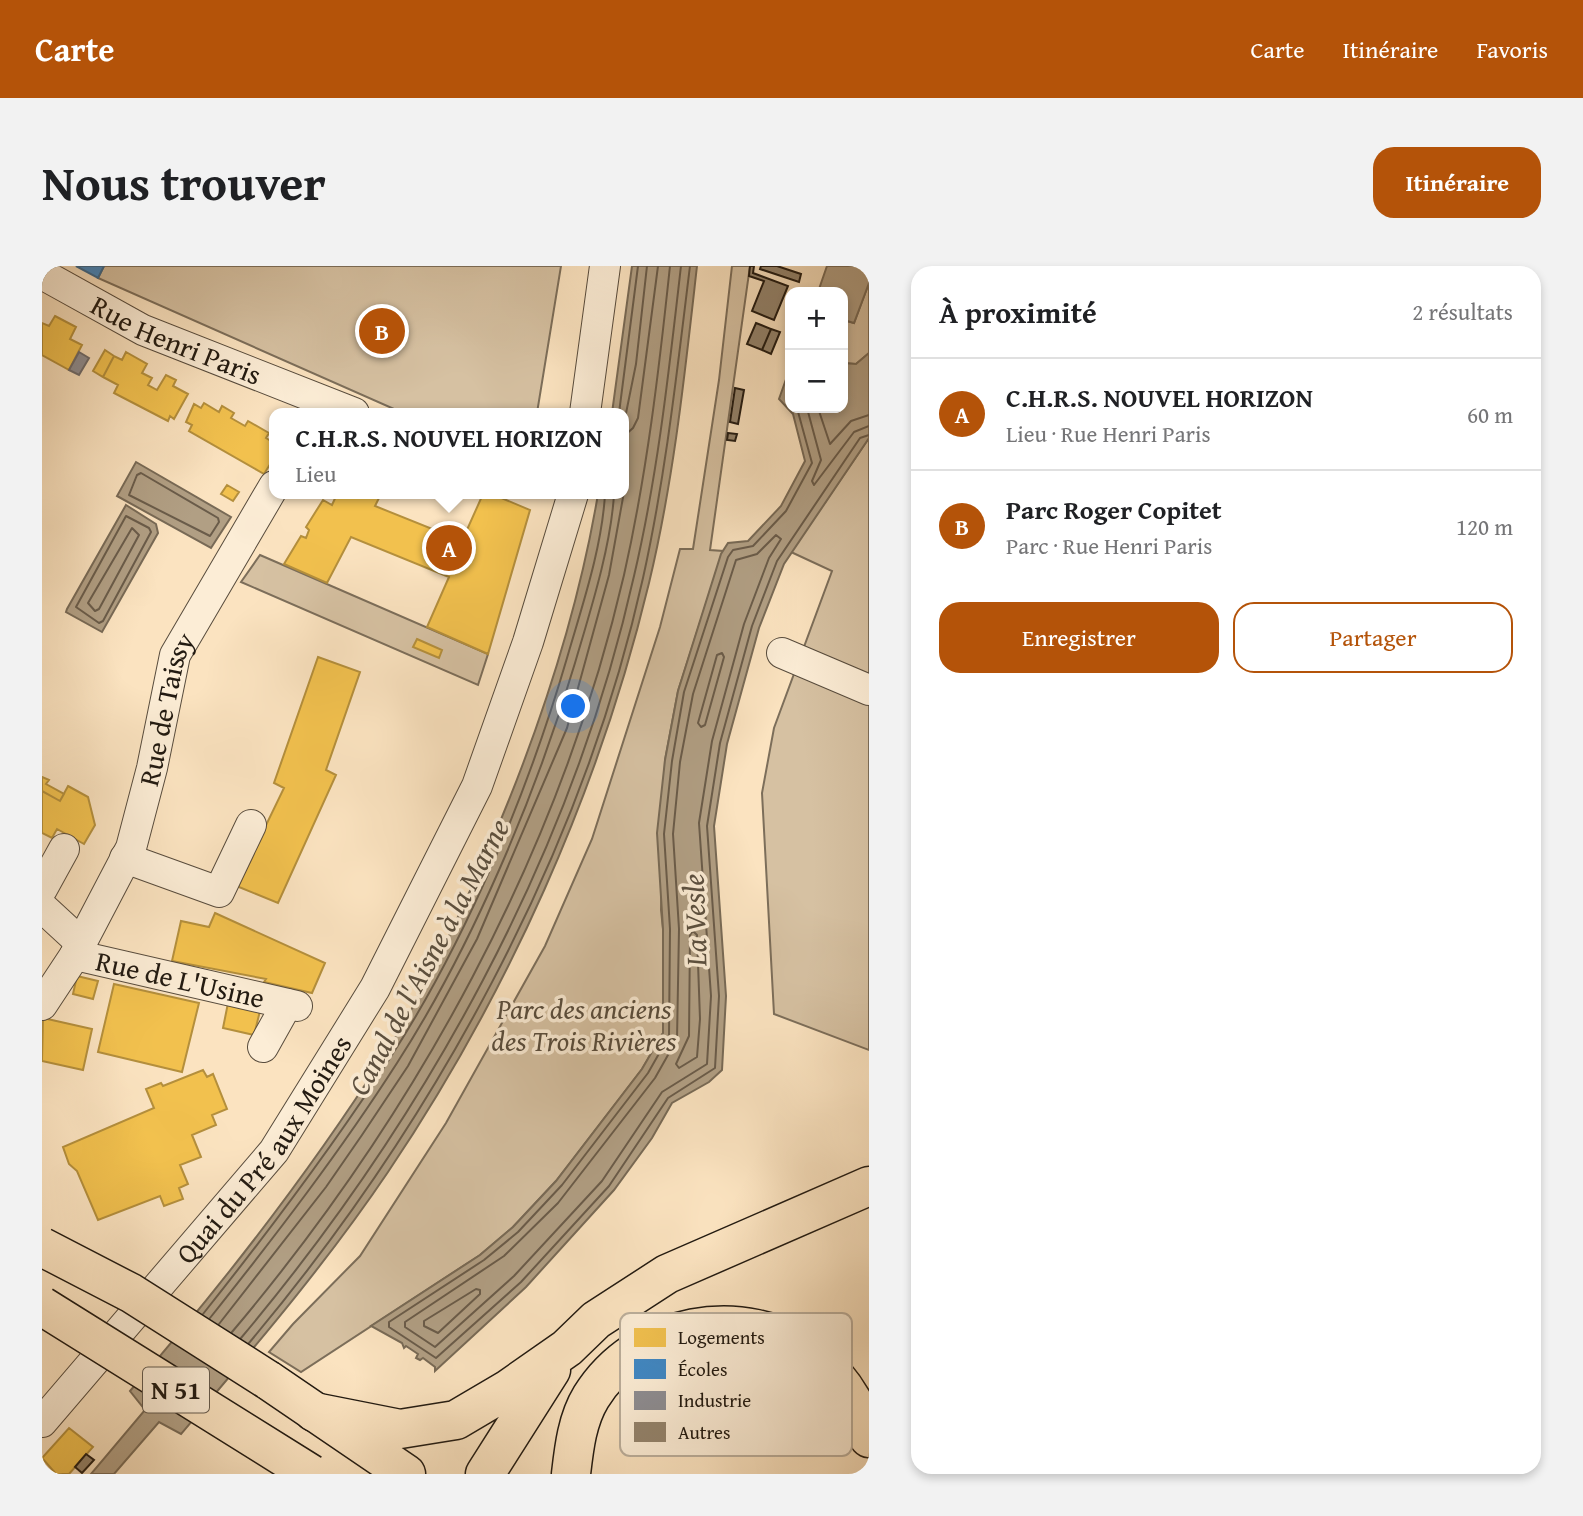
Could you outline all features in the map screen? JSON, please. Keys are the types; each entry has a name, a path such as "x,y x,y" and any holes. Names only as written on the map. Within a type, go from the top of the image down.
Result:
{"main road":[{"path":"314,1412 400,1429 456,1420 506,1390 566,1348 596,1320 667,1274 869,1186"},
{"name":"N 51","path":"42,1247 131,1293 268,1380 406,1474"},
{"name":"N 51","path":"42,1306 311,1474"},
{"path":"485,1474 566,1348"},
{"path":"571,1474 579,1426 590,1399 608,1373 620,1362"},
{"path":"852,1400 869,1438"}],"street":[{"path":"586,408 605,266"},
{"name":"Rue Henri Paris","path":"42,274 143,330 319,407"},
{"name":"Rue de Taissy","path":"42,1006 78,949 131,848 152,768 175,655 269,495"},
{"name":"Quai du Pré aux Moines","path":"42,1422 274,1151 375,988 477,786 528,642 571,499"},
{"path":"782,653 869,690"},
{"path":"125,858 219,892 251,825"},
{"path":"42,889 64,849"},
{"path":"42,907 78,949"},
{"name":"Rue de L'Usine","path":"78,949 292,1005 263,1047"}],"green space":[{"path":"104,266 561,266 538,408 392,408 98,278"},
{"name":"Parc des anciens des Trois Rivières","path":"732,266 750,266 710,550 723,551 678,691 665,760 661,910 663,1033 642,1069 556,1181 513,1227 480,1255 301,1372 269,1352 360,1256 446,1123 545,946 592,839 660,627 680,549 693,549 719,380"},
{"path":"869,283 869,353 856,364 848,363 848,321 854,323"},
{"path":"869,438 869,1050 774,1014 762,793 774,728 832,571 791,552"},
{"path":"260,555 488,654 478,685 241,582"}],"water":[{"path":"632,266 697,266 678,425 649,583 604,738 545,889 510,962 432,1104 388,1172 314,1273 262,1338 181,1434 159,1422 114,1474 91,1474 145,1410 130,1391 264,1227 326,1142 399,1032 447,941 499,825 535,733 578,591 597,499 629,499 629,408 613,408"},
{"path":"827,266 869,266 869,283 854,323 848,321 848,287 820,287"},
{"name":"La Vesle","path":"869,353 869,438 784,564 759,628 727,744 714,826 726,996 722,1070 709,1082 672,1103 652,1138 614,1190 526,1287 435,1371 435,1367 423,1358 416,1358 418,1354 371,1326 480,1255 513,1227 556,1181 642,1069 663,1033 663,929 657,833 665,760 678,691 721,554 728,543 748,541 781,506 805,461 792,413 848,413 848,363 856,364"},
{"path":"785,382 785,405 779,399"},
{"path":"136,462 231,517 211,548 117,496"},
{"path":"126,505 156,524 158,533 102,632 66,612"}],"building: Logements":[{"path":"55,316 76,327 70,339 82,345 69,370 42,355 42,323 49,326"},
{"path":"105,350 114,356 103,377 93,371"},
{"path":"126,352 147,364 142,373 152,378 148,385 157,390 166,375 176,380 173,386 188,394 174,419 170,416 168,421 114,393 118,385 103,377 114,356 122,360"},
{"path":"204,403 219,412 222,406 234,413 231,418 245,426 248,421 269,433 266,438 269,440 269,466 264,474 189,431 192,425 186,422 194,404 201,408"},
{"path":"227,485 239,492 233,501 221,494"},
{"path":"335,499 378,499 375,506 462,541 481,499 504,499 530,510 488,654 427,627 449,577 351,537 327,583 284,564 301,536 306,538 309,530 306,527 323,500 332,505"},
{"path":"417,639 442,650 439,658 413,647"},
{"path":"318,657 360,672 326,770 336,775 278,903 239,887 239,881 284,788 274,783"},
{"path":"42,777 49,780 46,784 64,794 60,801 42,791"},
{"path":"68,786 88,797 95,825 84,844 57,829 52,838 42,833 42,791 60,801"},
{"path":"215,913 325,963 312,993 264,982 266,979 172,961 181,921 209,927"},
{"path":"77,976 98,981 93,999 73,994"},
{"path":"114,984 199,1003 182,1072 98,1052"},
{"path":"228,1003 260,1011 254,1035 223,1028"},
{"path":"43,1018 92,1029 83,1070 42,1061"},
{"path":"203,1070 207,1077 213,1074 227,1109 212,1115 216,1125 192,1135 201,1157 180,1165 188,1184 179,1188 183,1199 164,1206 160,1196 98,1220 77,1171 69,1164 63,1147 154,1108 146,1089 161,1083 163,1086"},
{"path":"69,1428 93,1447 69,1474 56,1474 42,1458"}],"building: Écoles":[{"path":"76,266 104,266 98,278"}],"building: Industrie":[{"path":"79,352 89,358 79,375 69,370"}],"building: Autres":[{"path":"750,266 754,266 753,273 788,286 785,287 774,320 752,311 764,281 749,276"},
{"path":"761,266 777,266 801,274 799,282 760,269"},
{"path":"756,323 771,329 762,350 747,344"},
{"path":"771,329 780,332 771,354 762,350"},
{"path":"735,388 744,390 738,424 730,422"},
{"path":"728,433 737,434 735,441 727,440"},
{"path":"86,1454 94,1460 82,1473 75,1467"}],"place":[{"name":"Parc Roger Copitet","path":"382,331"},
{"name":"C.H.R.S. NOUVEL HORIZON","path":"449,548"}],"water label":[{"name":"Canal de l'Aisne à la Marne","path":"429,957"}]}
